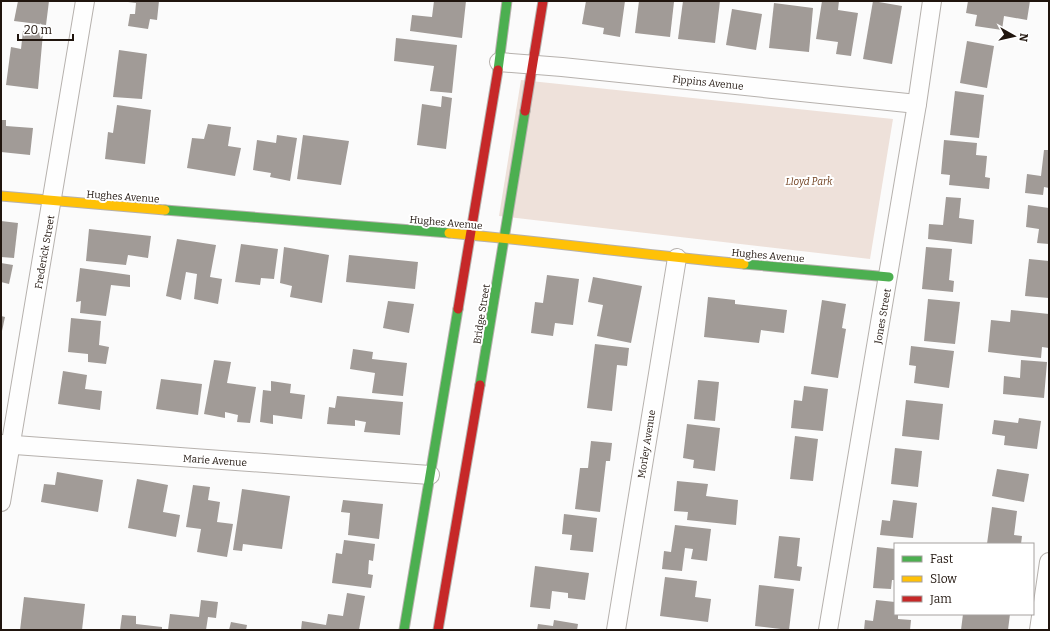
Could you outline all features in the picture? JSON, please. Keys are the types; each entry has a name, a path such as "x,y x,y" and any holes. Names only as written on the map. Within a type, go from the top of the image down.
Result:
{"main road":[{"path":"404,630 499,62 507,1"},
{"name":"Bridge Street","path":"438,630 505,238 543,1"},
{"name":"Hughes Avenue","path":"1,196 52,202 440,232 677,258 889,277"}],"street":[{"name":"Frederick Street","path":"1,502 6,445 52,202 85,1"},
{"name":"Jones Street","path":"828,630 889,277 932,1"},
{"name":"Fippins Avenue","path":"499,62 532,64 917,104"},
{"name":"Morley Avenue","path":"616,630 677,258"},
{"name":"Marie Avenue","path":"6,445 430,475"},
{"path":"1039,630 1049,562"}],"green space":[{"name":"Lloyd Park","path":"521,80 893,119 870,259 499,216"}],"building":[{"path":"18,1 49,1 46,25 14,21"},
{"path":"128,1 159,1 157,20 150,19 148,29 128,26 130,14 135,14 136,3"},
{"path":"434,1 466,1 462,38 410,31 412,15 432,17"},
{"path":"586,1 625,1 620,37 603,34 604,28 582,24"},
{"path":"639,1 674,2 670,37 635,33"},
{"path":"683,1 720,1 715,43 678,39"},
{"path":"822,1 839,1 838,10 858,13 851,56 836,54 838,42 816,39"},
{"path":"873,1 902,6 892,64 863,59"},
{"path":"968,1 1030,1 1027,20 1004,16 1002,30 975,26 977,15 966,13"},
{"path":"774,3 813,8 809,52 769,48"},
{"path":"732,9 762,14 756,50 726,45"},
{"path":"23,31 43,33 38,89 6,85 11,47 21,49"},
{"path":"396,38 457,45 452,93 430,91 434,66 394,61"},
{"path":"967,41 994,46 987,88 960,83"},
{"path":"119,50 147,54 142,99 113,97"},
{"path":"955,91 984,95 979,138 950,135"},
{"path":"442,96 452,98 446,149 417,145 422,104 441,107"},
{"path":"117,105 151,110 145,164 105,159 108,132 113,133"},
{"path":"1,120 6,120 6,126 33,128 30,155 1,152"},
{"path":"208,124 231,127 228,146 241,148 235,176 187,168 192,138 204,139"},
{"path":"277,135 297,138 290,181 270,177 271,173 253,170 257,140 276,143"},
{"path":"303,135 349,141 341,185 297,179"},
{"path":"944,140 977,143 976,155 987,156 985,177 990,178 989,189 949,185 950,175 941,174"},
{"path":"1044,150 1049,150 1049,188 1044,187 1043,195 1025,193 1027,174 1041,176"},
{"path":"946,197 961,198 959,218 974,220 972,244 928,239 929,224 943,225"},
{"path":"1028,205 1049,208 1049,244 1037,243 1039,229 1026,227"},
{"path":"1,221 18,223 14,258 1,257"},
{"path":"89,229 151,236 148,258 128,255 126,265 86,261"},
{"path":"177,239 216,245 210,277 222,279 218,304 194,299 197,274 186,272 181,300 166,296"},
{"path":"241,244 278,249 274,279 261,278 260,285 235,282"},
{"path":"284,247 329,255 322,303 290,297 292,286 280,283"},
{"path":"926,247 952,249 949,280 954,281 953,292 922,289"},
{"path":"349,255 418,262 415,289 346,282"},
{"path":"1029,259 1049,261 1049,298 1025,296"},
{"path":"1,263 13,265 9,284 1,282"},
{"path":"80,268 130,275 130,287 111,285 106,316 80,313 81,301 76,302"},
{"path":"547,275 579,279 573,325 555,323 553,336 531,333 535,302 543,303"},
{"path":"593,277 642,286 631,343 597,336 603,305 588,302"},
{"path":"708,297 735,300 735,304 787,310 784,333 761,330 759,343 704,337"},
{"path":"928,299 960,302 955,344 924,341"},
{"path":"822,300 846,304 842,328 846,329 838,378 811,374"},
{"path":"388,301 414,304 409,333 383,328"},
{"path":"1011,310 1049,314 1049,348 1042,347 1041,358 988,352 991,320 1010,322"},
{"path":"1,316 5,317 2,331 1,331"},
{"path":"71,318 101,321 99,345 109,347 106,364 88,362 88,354 68,352"},
{"path":"595,344 629,348 627,366 617,365 612,411 587,408"},
{"path":"911,346 954,351 949,388 914,383 916,366 909,365"},
{"path":"353,349 373,352 372,359 407,363 403,396 372,393 375,373 350,369"},
{"path":"214,360 231,362 227,383 256,387 250,423 237,422 238,415 225,412 225,418 204,414"},
{"path":"1021,360 1047,362 1044,398 1003,394 1004,376 1020,378"},
{"path":"63,371 87,375 85,389 102,391 100,410 58,404"},
{"path":"161,379 202,384 198,415 156,409"},
{"path":"698,380 719,382 715,421 694,419"},
{"path":"271,381 291,384 290,393 305,395 302,419 273,415 273,424 260,422 263,390 271,391"},
{"path":"804,386 828,389 823,431 791,428 794,400 802,401"},
{"path":"337,396 403,402 400,435 364,432 366,422 355,420 355,426 327,424 329,407 335,408"},
{"path":"906,400 943,404 939,440 902,436"},
{"path":"1019,418 1041,421 1037,449 1004,445 1005,436 992,434 994,420 1018,423"},
{"path":"687,424 720,428 715,471 693,468 694,460 683,458"},
{"path":"795,436 818,439 813,481 790,479"},
{"path":"591,441 612,443 610,461 606,461 600,512 575,509 580,468 588,468"},
{"path":"895,448 922,451 918,487 891,484"},
{"path":"997,469 1029,474 1024,502 992,496"},
{"path":"57,472 103,480 98,512 41,502 44,484 55,485"},
{"path":"137,479 168,485 163,512 180,515 176,537 128,528"},
{"path":"677,481 708,484 706,496 738,500 736,525 687,520 688,512 674,511"},
{"path":"193,485 210,487 208,500 220,502 217,522 233,524 227,557 197,552 201,529 186,527"},
{"path":"242,489 290,496 282,549 243,544 242,551 233,550"},
{"path":"343,500 383,504 379,539 348,535 350,513 341,512"},
{"path":"893,500 917,503 913,538 880,535 882,520 890,521"},
{"path":"992,507 1017,511 1014,535 1022,536 1021,543 987,543"},
{"path":"564,514 597,518 593,552 570,550 572,535 562,534"},
{"path":"675,525 711,529 707,561 691,559 693,549 685,548 682,571 662,569 664,551 671,552"},
{"path":"779,536 800,538 797,566 802,567 800,581 774,578"},
{"path":"344,540 375,544 373,561 369,560 368,574 373,575 371,588 332,583 336,553 342,554"},
{"path":"877,547 894,549 894,580 892,580 891,589 873,588"},
{"path":"535,566 589,573 585,600 568,598 568,593 552,591 550,609 530,607"},
{"path":"665,577 697,581 695,597 711,599 708,622 660,616"},
{"path":"759,585 794,589 789,630 755,626"},
{"path":"347,593 365,596 359,630 301,630 302,621 326,625 328,614 343,616"},
{"path":"24,597 85,604 82,630 20,630"},
{"path":"201,600 218,602 216,618 208,617 206,630 168,630 170,614 199,617"},
{"path":"876,600 894,602 894,615 898,615 898,619 911,620 910,630 864,630 865,620 873,621"},
{"path":"122,615 136,616 136,624 162,627 162,630 120,630"},
{"path":"963,615 1010,615 1008,630 961,630"},
{"path":"554,620 578,624 577,630 537,630 538,624 553,626"},
{"path":"231,622 247,625 246,630 229,630"}],"traffic: fast":[{"path":"498,70 507,1"},
{"path":"480,385 525,111"},
{"path":"165,210 449,233"},
{"path":"744,264 889,277"},
{"path":"404,630 458,309"}],"traffic: slow":[{"path":"1,196 165,210"},
{"path":"449,233 744,264"}],"traffic: jam":[{"path":"525,111 543,1"},
{"path":"458,309 498,70"},
{"path":"438,630 480,385"}]}
